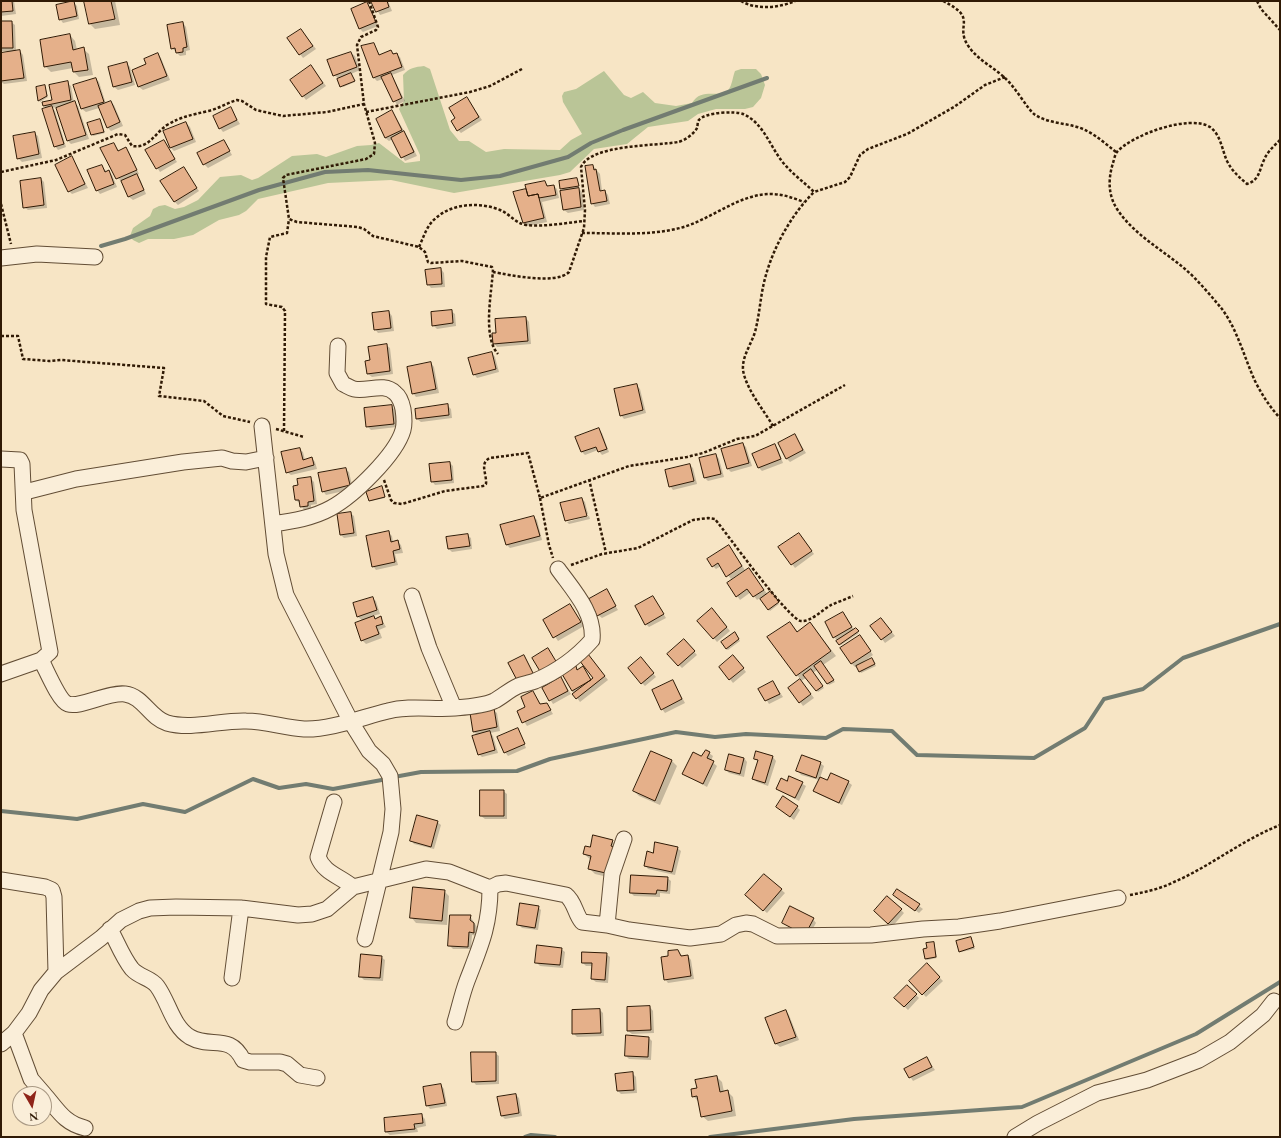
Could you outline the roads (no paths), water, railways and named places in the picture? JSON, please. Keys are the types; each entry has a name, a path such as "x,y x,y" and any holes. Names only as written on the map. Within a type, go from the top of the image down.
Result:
{"street":[{"path":"7,257 37,254 95,257"},
{"path":"273,524 300,520 330,509 349,497 366,481 394,447 402,431 404,419 402,404 396,393 386,388 354,389 343,384 337,373 338,346"},
{"path":"262,426 276,554 286,595 351,722 369,751 383,764 390,776 393,809 391,832 378,880 365,939"},
{"path":"25,492 76,479 183,462 222,458 232,462 246,462 266,458"},
{"path":"1,459 20,460 22,464 25,492 24,510 50,652 41,660 1,674"},
{"path":"41,660 61,698 67,704 74,705 114,694 126,694 140,701 151,712 166,723 182,725 247,721 305,729 351,722 389,710 420,707 454,708 494,701 518,686 536,680 576,656 592,640 592,622 558,569"},
{"path":"412,596 429,648 454,708"},
{"path":"334,802 318,857 321,865 353,887"},
{"path":"607,925 612,874 624,839"},
{"path":"1,1044 14,1033 29,1013 41,990 56,972 101,938 110,929 129,916 150,908 241,908 298,915 312,914 327,909 353,887 426,869 449,872 490,888 498,884 506,883 566,895 571,898 577,917 582,922 690,938 721,934 736,925 746,924 753,924 777,936 871,935 973,925 1118,898"},
{"path":"1,880 45,887 52,890 54,897 56,972"},
{"path":"455,1022 466,982 487,927 490,911 490,888"},
{"path":"232,978 241,908"},
{"path":"110,929 132,969 157,986 180,1028 190,1037 204,1042 226,1044 234,1047 238,1050 243,1060 250,1062 280,1062 287,1064 300,1075 317,1078"},
{"path":"1015,1137 1038,1123 1097,1092 1147,1080 1199,1060 1241,1033 1263,1016 1274,1001"},
{"path":"14,1033 31,1079 37,1086"},
{"path":"52,1104 61,1115 73,1125 85,1128"}],"waterway":[{"path":"101,246 125,239 259,190 325,172 368,170 461,180 500,176 568,157 591,143 623,130 767,78"},
{"path":"394,777 421,772 517,771 550,759 676,732 715,737 746,734 826,738 843,729 892,731 917,755 1034,758 1085,728 1104,699 1143,689 1183,658 1280,624"},
{"path":"1,811 77,819 143,804 185,812 253,779 279,788 306,784 333,789 387,779"},
{"path":"710,1137 854,1119 1022,1107 1196,1034 1280,982"},
{"path":"525,1137 531,1135 555,1137"}]}
